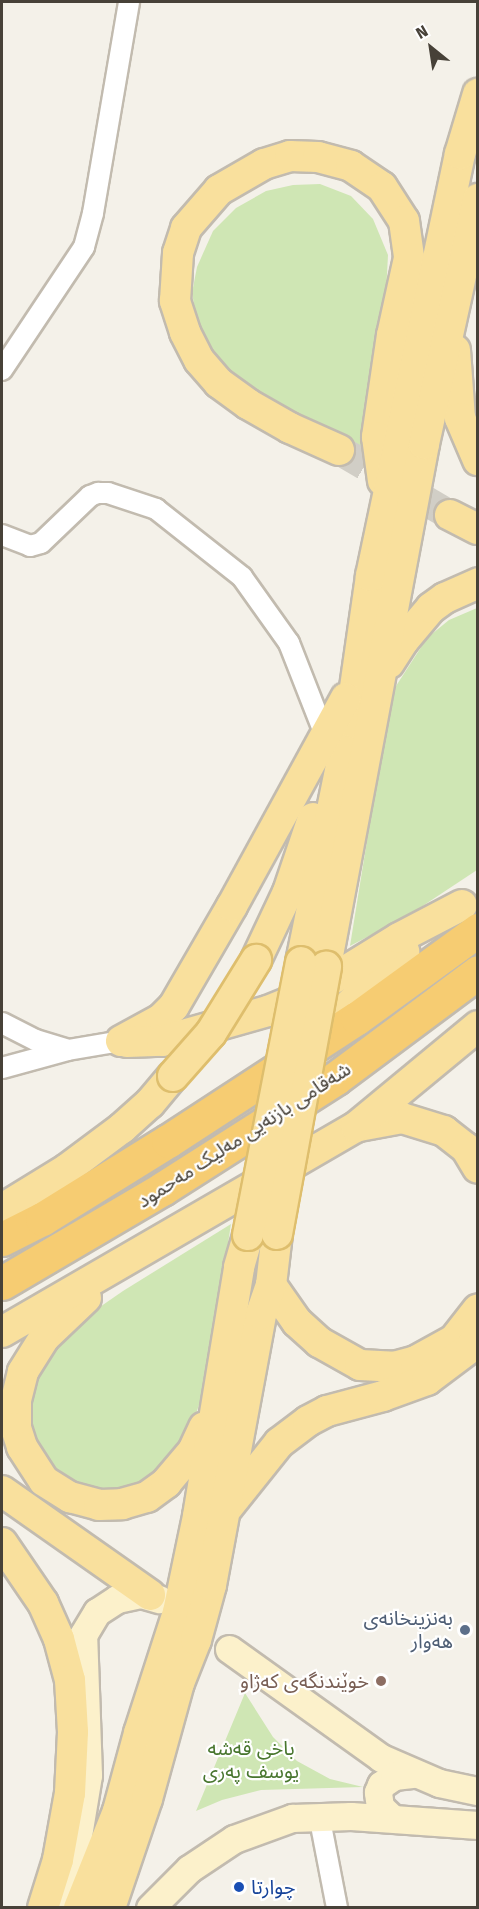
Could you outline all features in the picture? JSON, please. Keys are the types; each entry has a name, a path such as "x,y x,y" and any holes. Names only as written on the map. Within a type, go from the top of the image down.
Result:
{"highway":[{"name":"شەقامی بازنەیی مەلیک مەحمود","path":"2,1239 42,1219 168,1141 357,1018 472,910"},
{"name":"شەقامی بازنەیی مەلیک مەحمود","path":"2,1283 162,1189 336,1078 477,972"}],"main road":[{"path":"368,679 371,576 469,155 477,94"},
{"path":"339,450 290,428 248,404 219,383 199,360 185,332 175,301 176,263 186,228 219,190 264,164 290,156 318,157 351,166 382,187 404,221 408,258 392,335 377,437 386,506"},
{"path":"477,199 424,444 368,679 263,1235 271,1285 297,1322 319,1342 360,1365 394,1367 416,1361 454,1340 477,1309"},
{"path":"459,281 455,345 460,418 477,460"},
{"path":"450,515 477,529"},
{"path":"122,1041 161,1019 174,1006 232,906 335,740 368,679 431,608 445,598 477,583"},
{"path":"2,1209 67,1169 122,1128 150,1103 211,1033 256,960 288,892 320,795 335,740"},
{"path":"314,964 335,740"},
{"path":"122,1041 162,1041 268,1011 305,996 399,938 472,910"},
{"path":"2,1332 356,1127 477,1026"},
{"path":"356,1127 402,1118 444,1131 466,1148 477,1167"},
{"path":"79,1908 118,1811 139,1733 178,1612 198,1515 239,1268 263,1235"},
{"path":"129,1260 44,1338 23,1372 16,1400 16,1428 22,1447 44,1481 70,1497 99,1506 147,1497 166,1483 194,1451 219,1391"},
{"path":"110,1908 147,1799 179,1683 196,1640 211,1585 261,1314 271,1285"},
{"path":"223,1514 279,1443 308,1421 327,1411 383,1396 427,1380 471,1347 477,1336"},
{"path":"2,1491 154,1597"},
{"path":"2,1543 43,1602 59,1639 70,1680 73,1732 70,1793 58,1860 43,1908"},
{"path":"66,1908 88,1775 83,1635 91,1619 107,1604 129,1595 154,1597"},
{"path":"230,1649 365,1749 414,1774 439,1783 477,1791"},
{"path":"392,1818 380,1807 378,1792 381,1785 394,1776 414,1774"},
{"path":"150,1908 189,1869 234,1839 273,1823 319,1815 477,1825"}],"street":[{"path":"2,370 84,247 93,213 129,2"},
{"path":"2,535 30,546 40,543 90,496 98,493 108,493 156,509 242,577 289,644 335,740"},
{"path":"2,1023 36,1040 68,1050"},
{"path":"2,1068 68,1050 122,1041"},
{"path":"319,1815 337,1908"}],"green space":[{"path":"320,184 351,196 373,219 388,255 386,293 362,447 241,387 211,359 199,333 192,293 197,267 213,231 236,208 266,191 293,185"},
{"path":"477,608 477,870 409,915 350,946 380,760 396,686 427,638 449,620"},
{"path":"231,1224 212,1345 199,1405 189,1434 166,1464 138,1487 110,1494 60,1480 40,1457 28,1415 38,1369 53,1345 81,1320 123,1291"},
{"name":"باخی قەشە یوسف پەری","path":"245,1693 273,1737 297,1761 330,1779 363,1787 261,1790 222,1800 196,1811"}],"tunnel":[{"path":"339,450 450,515"}],"place":[{"name":"بەنزینخانەی هەوار","path":"465,1630"},
{"name":"خوێندنگەی کەژاو","path":"381,1681"},
{"name":"چوارتا","path":"239,1887"}]}
